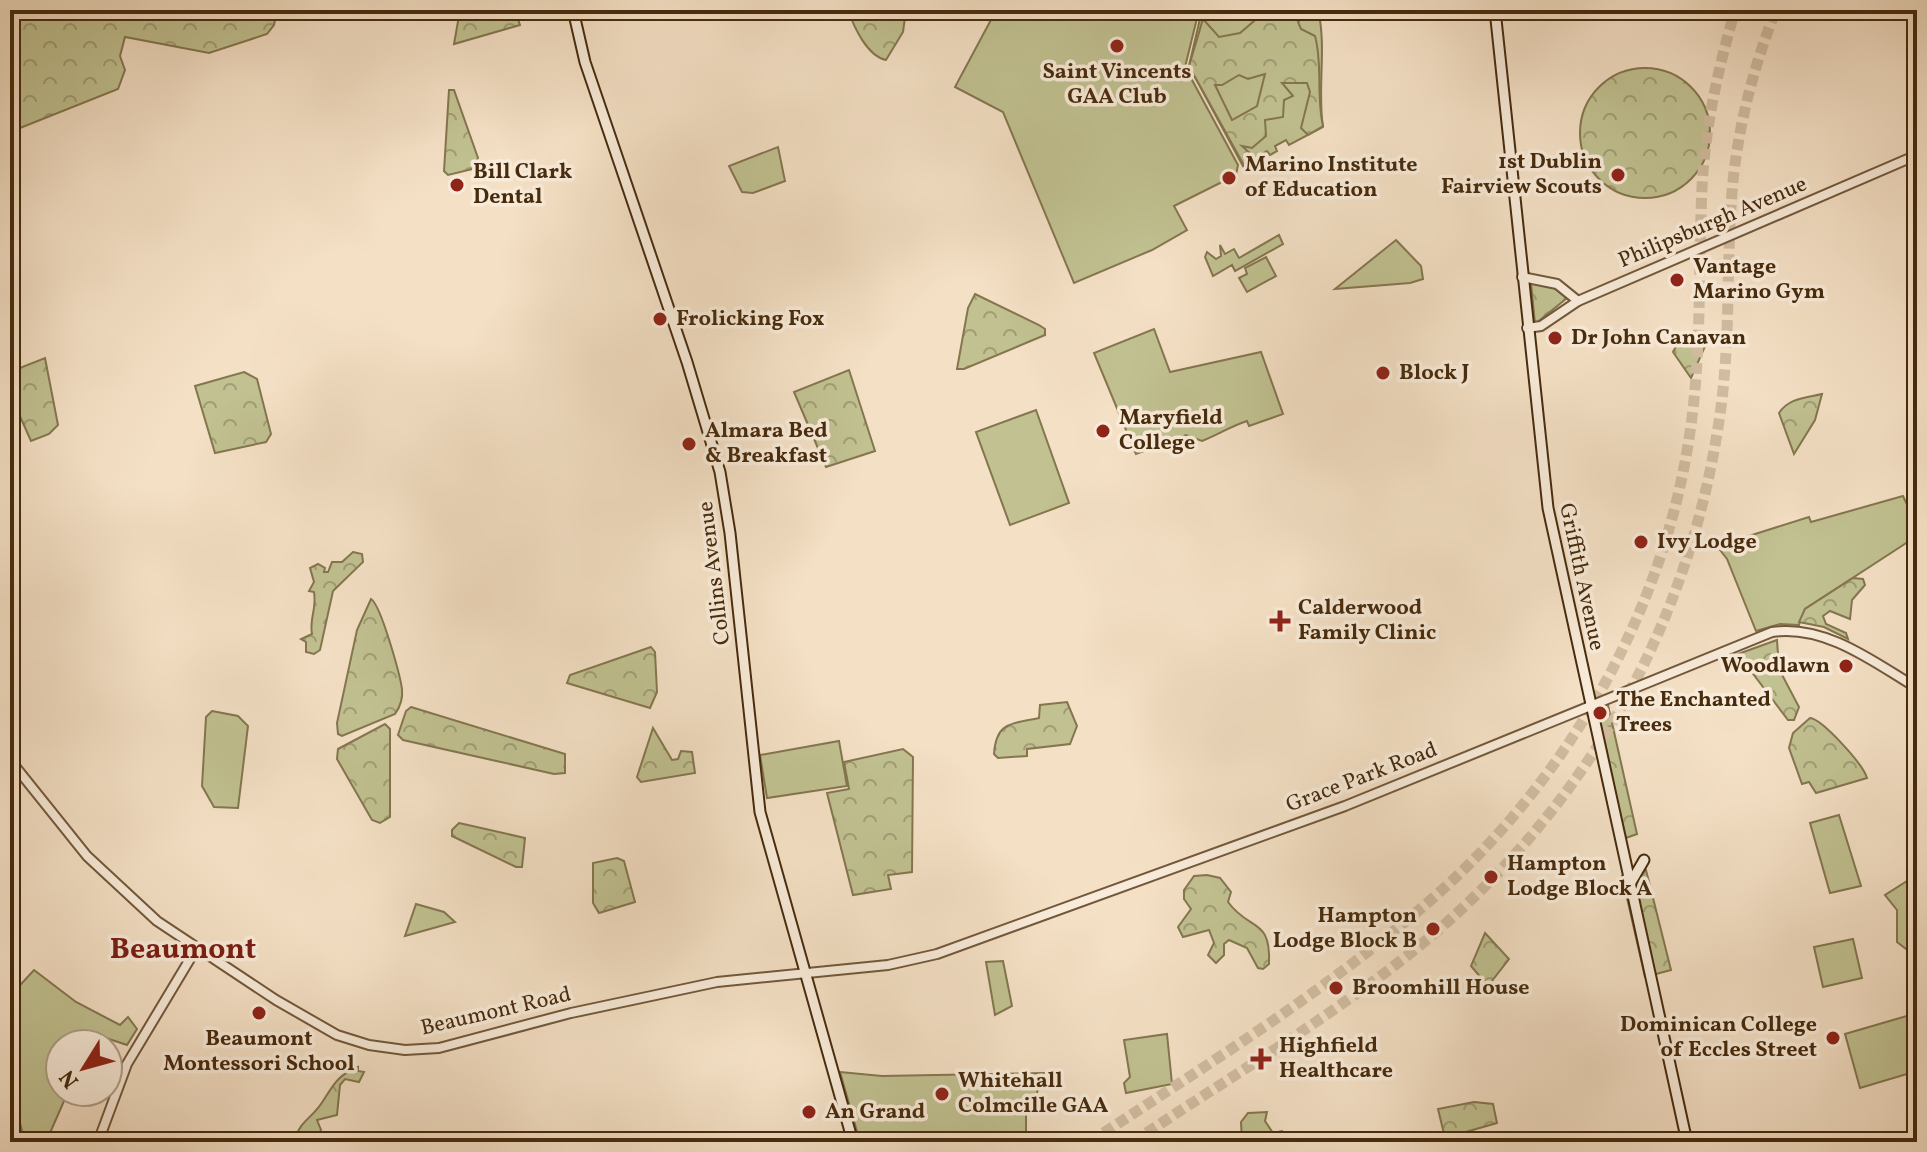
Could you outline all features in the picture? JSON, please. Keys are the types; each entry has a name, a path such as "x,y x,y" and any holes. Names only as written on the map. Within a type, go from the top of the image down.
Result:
{"main road":[{"name":"Collins Avenue","path":"573,10 585,62 687,362 720,472 730,533 760,812 853,1142"},
{"name":"Griffith Avenue","path":"1495,10 1548,508 1687,1142"},
{"path":"1630,884 1644,860"}],"street":[{"name":"Philipsburgh Avenue","path":"1527,328 1541,326 1578,301 1917,155"},
{"path":"1522,277 1557,284 1578,301"},
{"name":"Grace Park Road","path":"805,971 888,965 937,954 1345,806 1758,637 1785,630 1837,642 1917,688"},
{"name":"Beaumont Road","path":"10,760 87,856 157,921 196,949 337,1035 405,1050 439,1048 593,1008 717,982 805,971"},
{"path":"98,1142 127,1064 196,949"}],"green space":[{"path":"10,10 277,10 274,25 267,34 209,53 125,37 120,56 125,70 118,89 10,132"},
{"path":"460,10 515,10 520,25 454,44"},
{"path":"848,10 906,10 903,32 886,60 867,47"},
{"path":"983,10 1199,10 1185,67 1238,165 1236,175 1174,206 1187,230 1152,250 1074,283 1003,112 955,87 993,16"},
{"path":"1202,10 1318,10 1322,39 1323,127 1289,145 1286,140 1275,146 1277,151 1270,155 1267,151 1255,158 1257,163 1244,168 1189,66"},
{"path":"1267,10 1310,10 1298,22 1301,29 1315,36 1323,126 1308,135 1301,128 1310,92 1307,83 1282,83 1293,96 1284,100 1283,117 1265,120 1266,136 1252,148 1242,146 1252,155 1254,164 1246,169 1189,66 1203,19 1219,37 1240,33","holes":["1265,74 1257,106 1232,120 1215,85 1222,85 1239,75 1248,79"]},
{"path":"1645,68 1670,73 1691,87 1705,108 1710,133 1705,158 1691,179 1670,193 1645,198 1620,193 1599,179 1585,158 1580,133 1585,108 1599,87 1620,73"},
{"path":"449,90 454,90 478,158 473,169 448,175 444,171"},
{"path":"778,147 785,181 753,193 742,192 729,166"},
{"path":"1279,235 1283,244 1235,271 1232,265 1213,276 1205,257 1207,252 1216,259 1221,256 1220,245 1225,254 1234,249 1239,258"},
{"path":"1396,240 1421,266 1423,279 1410,283 1335,289"},
{"path":"1266,257 1276,276 1247,292 1239,278 1247,274 1245,268"},
{"path":"1531,283 1552,286 1567,298 1535,324"},
{"path":"975,294 1039,325 1045,329 1045,335 964,369 957,369 968,308"},
{"path":"1154,329 1170,372 1261,352 1283,414 1249,426 1247,421 1235,425 1202,441 1186,435 1136,454 1094,353"},
{"path":"1682,335 1710,335 1691,378 1673,352"},
{"path":"45,358 58,425 49,434 31,441 10,394 10,377 22,367"},
{"path":"849,370 875,451 826,467 794,392"},
{"path":"244,372 257,379 271,434 266,442 215,453 195,386"},
{"path":"1822,394 1815,420 1794,454 1779,413 1793,401"},
{"path":"1036,410 1069,503 1010,525 976,432"},
{"path":"1903,496 1917,526 1917,536 1805,609 1799,625 1780,624 1756,631 1727,559 1717,546 1809,517 1811,522"},
{"path":"353,552 362,554 363,562 333,591 320,650 314,654 306,652 306,642 301,639 312,634 315,604 314,592 309,591 314,582 310,568 318,564 325,568 324,572 328,572 332,562 342,562"},
{"path":"1853,578 1863,579 1865,585 1852,600 1850,619 1830,611 1823,616 1826,624 1846,633 1848,639 1824,627 1799,622 1805,609"},
{"path":"371,599 390,641 401,681 402,699 395,714 342,736 338,734 337,723 357,630"},
{"path":"1777,640 1779,669 1799,707 1794,720 1788,720 1738,654"},
{"path":"651,647 655,652 657,692 650,708 567,683 570,675"},
{"path":"1067,702 1077,726 1070,744 1027,749 1027,756 998,758 994,754 998,736 1007,726 1039,718 1040,705"},
{"path":"1608,705 1637,834 1626,838 1594,710"},
{"path":"411,707 565,754 565,773 554,774 403,740 398,735 406,711"},
{"path":"212,711 238,716 248,726 238,808 214,807 202,786 206,717"},
{"path":"1810,718 1842,743 1867,778 1816,793 1809,782 1802,784 1789,748 1793,733"},
{"path":"385,724 390,729 390,817 380,823 372,820 337,759 338,749"},
{"path":"653,728 672,760 678,759 681,751 692,752 695,773 641,782 637,777"},
{"path":"839,741 847,786 767,798 760,755"},
{"path":"903,749 913,757 912,872 888,875 891,889 853,895 827,793 849,789 844,762"},
{"path":"1839,815 1861,886 1830,893 1810,823"},
{"path":"459,823 525,838 522,867 516,867 452,836 452,830"},
{"path":"617,858 624,861 635,902 599,913 593,903 593,863"},
{"path":"1646,870 1671,970 1645,977 1622,876"},
{"path":"1194,876 1220,878 1231,892 1228,902 1263,932 1269,949 1269,964 1263,969 1258,968 1247,948 1229,940 1224,944 1224,955 1216,963 1208,955 1214,943 1209,930 1183,937 1178,927 1191,909 1184,899 1184,890"},
{"path":"1907,881 1917,896 1917,946 1906,949 1897,942 1897,910 1885,895"},
{"path":"416,904 444,912 455,922 405,936"},
{"path":"1485,933 1509,959 1488,986 1471,966"},
{"path":"1853,939 1862,978 1823,987 1814,947"},
{"path":"1003,961 1012,1006 995,1015 986,962"},
{"path":"34,970 76,1002 120,1025 128,1017 137,1029 127,1045 124,1044 124,1028 44,1028 44,1108 61,1108 46,1142 25,1142 10,1086 10,996"},
{"path":"1917,1013 1917,1071 1860,1088 1845,1034"},
{"path":"1167,1034 1172,1084 1126,1093 1124,1083 1130,1077 1124,1040"},
{"path":"358,1067 358,1071 364,1072 359,1082 345,1079 340,1085 337,1115 317,1120 321,1130 316,1142 293,1142 300,1128 337,1081"},
{"name":"Whitehall Colmcille GAA","path":"840,1072 882,1076 1044,1073 1030,1112 1026,1114 1026,1142 860,1142"},
{"path":"1474,1102 1493,1104 1497,1123 1445,1138 1438,1109"},
{"path":"1267,1112 1265,1121 1273,1133 1282,1131 1292,1142 1242,1142 1241,1122 1248,1113"}],"tunnel":[{"path":"1090,1142 1315,991 1442,890 1489,844 1532,793 1571,739 1605,682 1635,623 1659,561 1677,497 1690,432 1696,371 1706,143 1718,76 1735,10"},
{"path":"1133,1142 1365,988 1436,932 1491,880 1541,824 1585,765 1624,702 1657,636 1684,567 1705,495 1723,392 1730,221 1738,146 1753,77 1776,10"}],"place":[{"name":"Saint Vincents GAA Club","path":"1117,46"},
{"name":"1st Dublin Fairview Scouts","path":"1618,175"},
{"name":"Marino Institute of Education","path":"1229,178"},
{"name":"Bill Clark Dental","path":"457,185"},
{"name":"Vantage Marino Gym","path":"1677,280"},
{"name":"Frolicking Fox","path":"660,319"},
{"name":"Dr John Canavan","path":"1555,338"},
{"name":"Block J","path":"1383,373"},
{"name":"Maryfield College","path":"1103,431"},
{"name":"Almara Bed & Breakfast","path":"689,444"},
{"name":"Ivy Lodge","path":"1641,542"},
{"name":"Calderwood Family Clinic","path":"1280,621"},
{"name":"Woodlawn","path":"1846,666"},
{"name":"The Enchanted Trees","path":"1600,713"},
{"name":"Hampton Lodge Block A","path":"1491,877"},
{"name":"Hampton Lodge Block B","path":"1433,929"},
{"name":"Broomhill House","path":"1336,988"},
{"name":"Beaumont Montessori School","path":"259,1013"},
{"name":"Dominican College of Eccles Street","path":"1833,1038"},
{"name":"Highfield Healthcare","path":"1261,1059"},
{"name":"Whitehall Colmcille GAA","path":"942,1094"},
{"name":"An Grand","path":"809,1112"}],"district":[{"name":"Beaumont","path":"183,950"}]}
